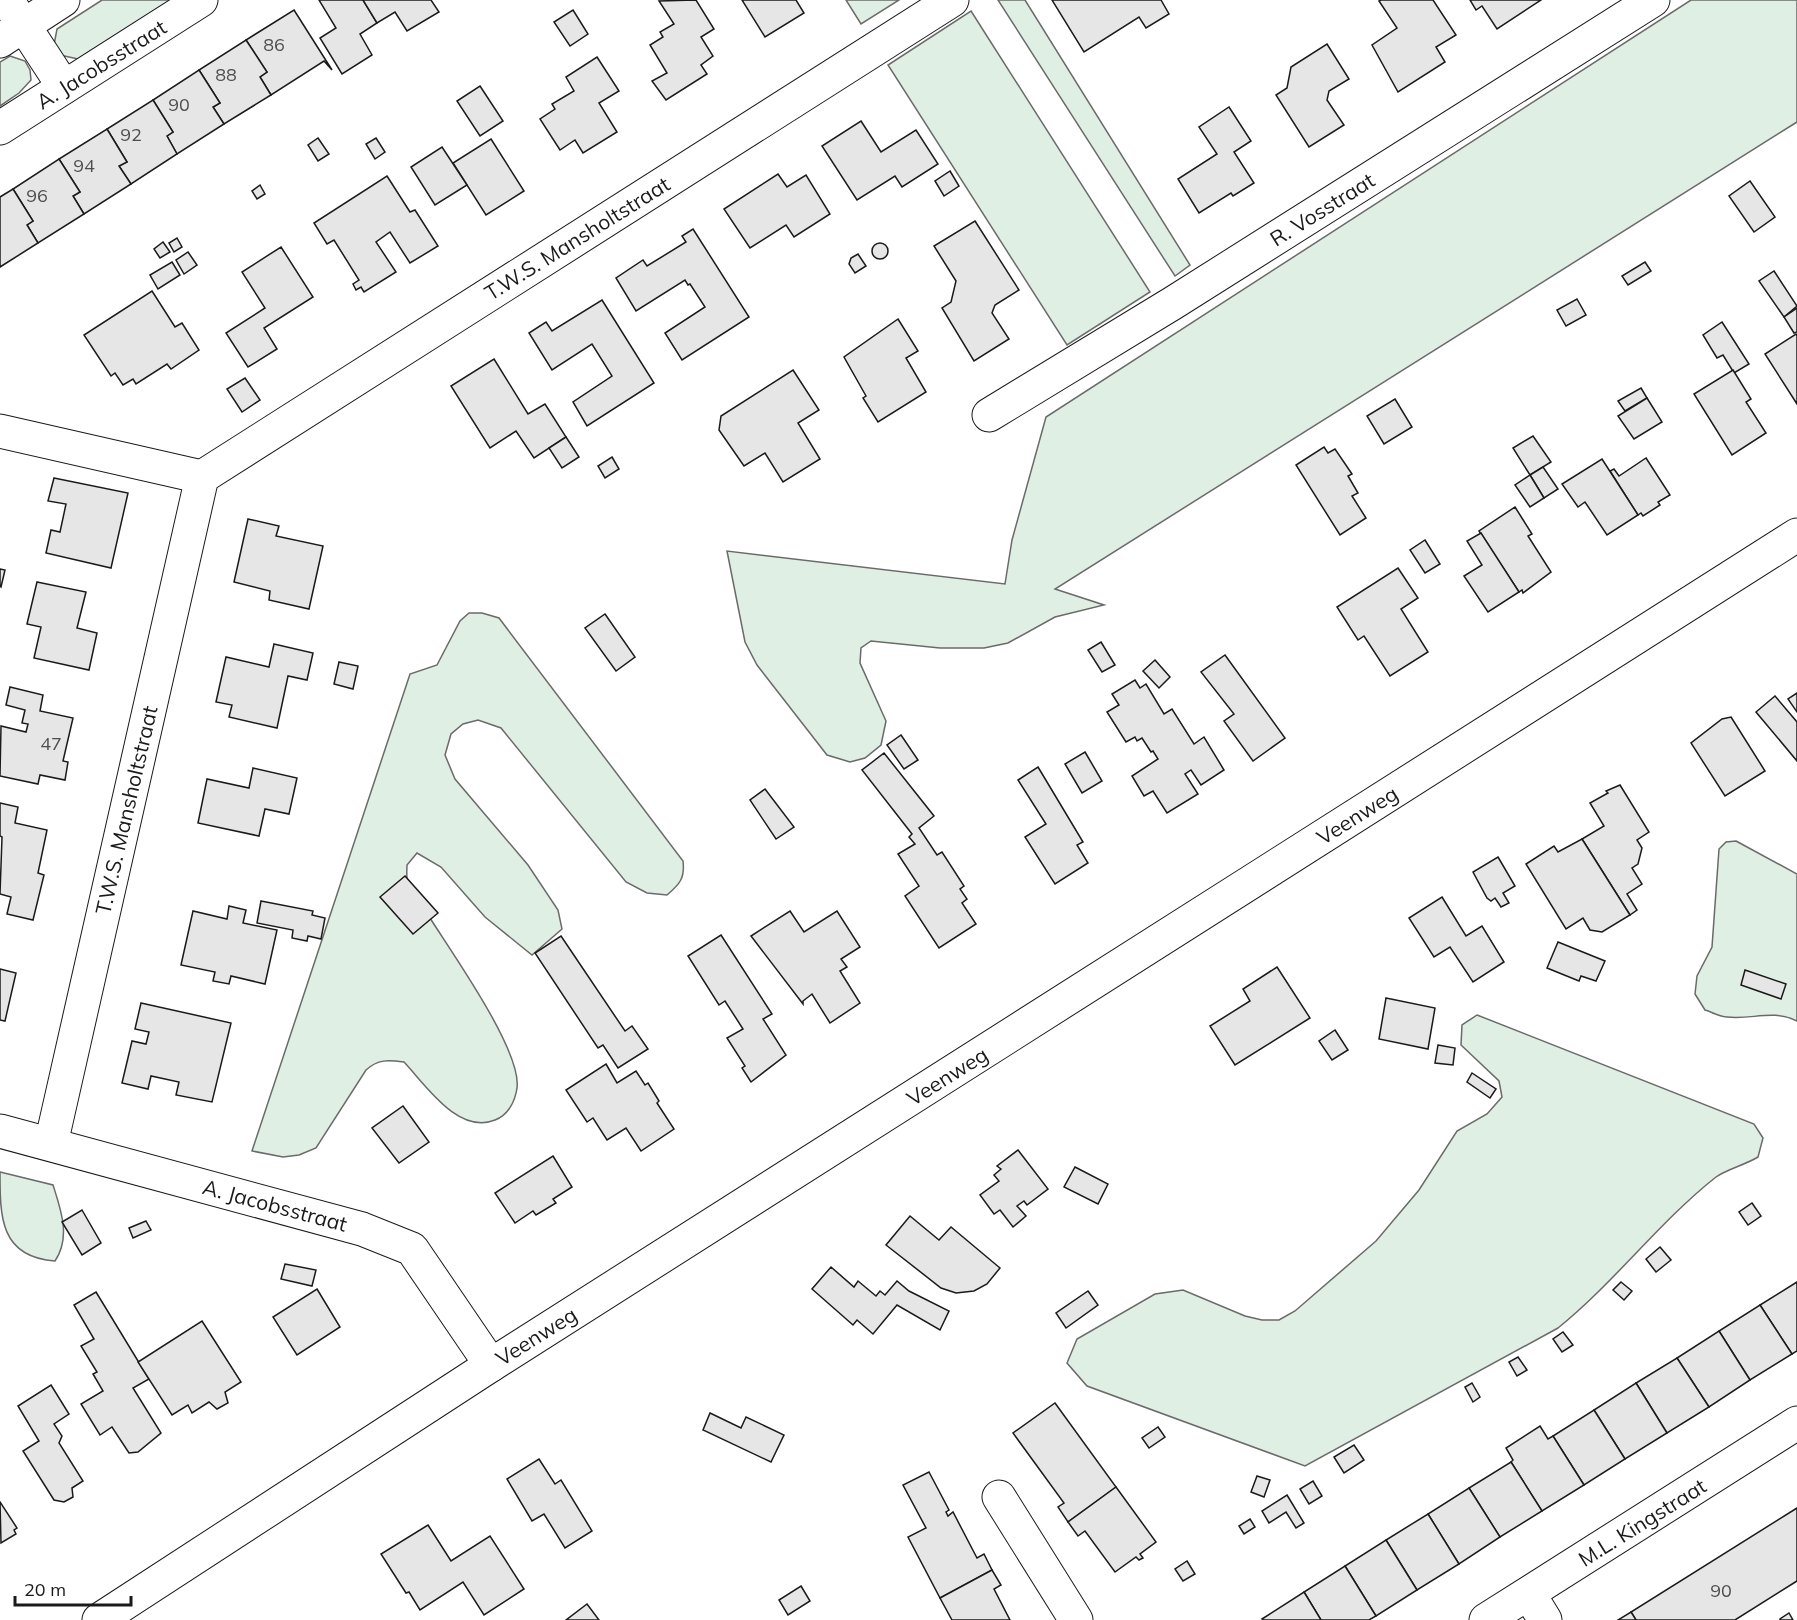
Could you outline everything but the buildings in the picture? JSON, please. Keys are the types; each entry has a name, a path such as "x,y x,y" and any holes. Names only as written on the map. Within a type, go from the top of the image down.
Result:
{"street":[{"path":"63,0 10,22 64,87"},
{"name":"A. Jacobsstraat","path":"0,128 201,0"},
{"name":"T.W.S. Mansholtstraat","path":"51,1144 202,477 952,0"},
{"name":"R. Vosstraat","path":"989,415 1173,303 1653,0"},
{"path":"0,431 202,477"},
{"name":"Veenweg","path":"99,1620 491,1365 1797,535"},
{"name":"A. Jacobsstraat","path":"0,1131 362,1228 412,1249 491,1365"},
{"name":"M.L. Kingstraat","path":"1486,1620 1537,1607 1797,1423"},
{"path":"999,1497 1076,1620"}],"green space":[{"path":"102,0 171,0 78,59 60,55 54,45 57,29"},
{"path":"846,0 899,0 861,24"},
{"path":"998,0 1025,0 1190,265 1175,276"},
{"path":"1691,0 1797,0 1797,122 1055,589 1104,605 1055,617 1008,643 984,648 940,648 871,641 861,648 860,663 886,721 881,745 865,758 850,762 827,755 757,665 745,642 727,551 1005,584 1012,540 1046,417"},
{"path":"971,11 1150,292 1067,345 888,65"},
{"path":"10,56 25,61 30,70 31,80 19,93 0,106 0,62"},
{"path":"469,613 482,613 499,618 683,861 682,876 678,884 667,895 647,893 626,882 501,728 478,720 463,724 451,734 445,755 455,779 528,865 558,910 562,929 532,955 485,917 441,867 417,853 407,865 407,879 412,892 484,1002 509,1051 516,1072 517,1088 513,1103 504,1115 495,1120 481,1123 468,1120 455,1114 444,1105 404,1062 384,1061 366,1070 316,1148 299,1155 283,1157 252,1151 410,674 437,665 460,621"},
{"path":"1736,841 1797,874 1797,1021 1771,1015 1736,1018 1722,1016 1705,1010 1695,994 1697,976 1712,947 1719,849 1726,842"},
{"path":"1477,1015 1754,1124 1763,1138 1758,1157 1716,1177 1675,1213 1599,1291 1558,1328 1305,1466 1087,1386 1067,1363 1077,1339 1155,1294 1183,1290 1245,1316 1262,1320 1279,1320 1295,1311 1376,1241 1419,1190 1457,1131 1487,1114 1502,1097 1499,1081 1461,1045 1462,1025"},
{"path":"0,1172 53,1185 64,1233 63,1243 55,1261 37,1258 23,1252 13,1243 3,1219"}]}
